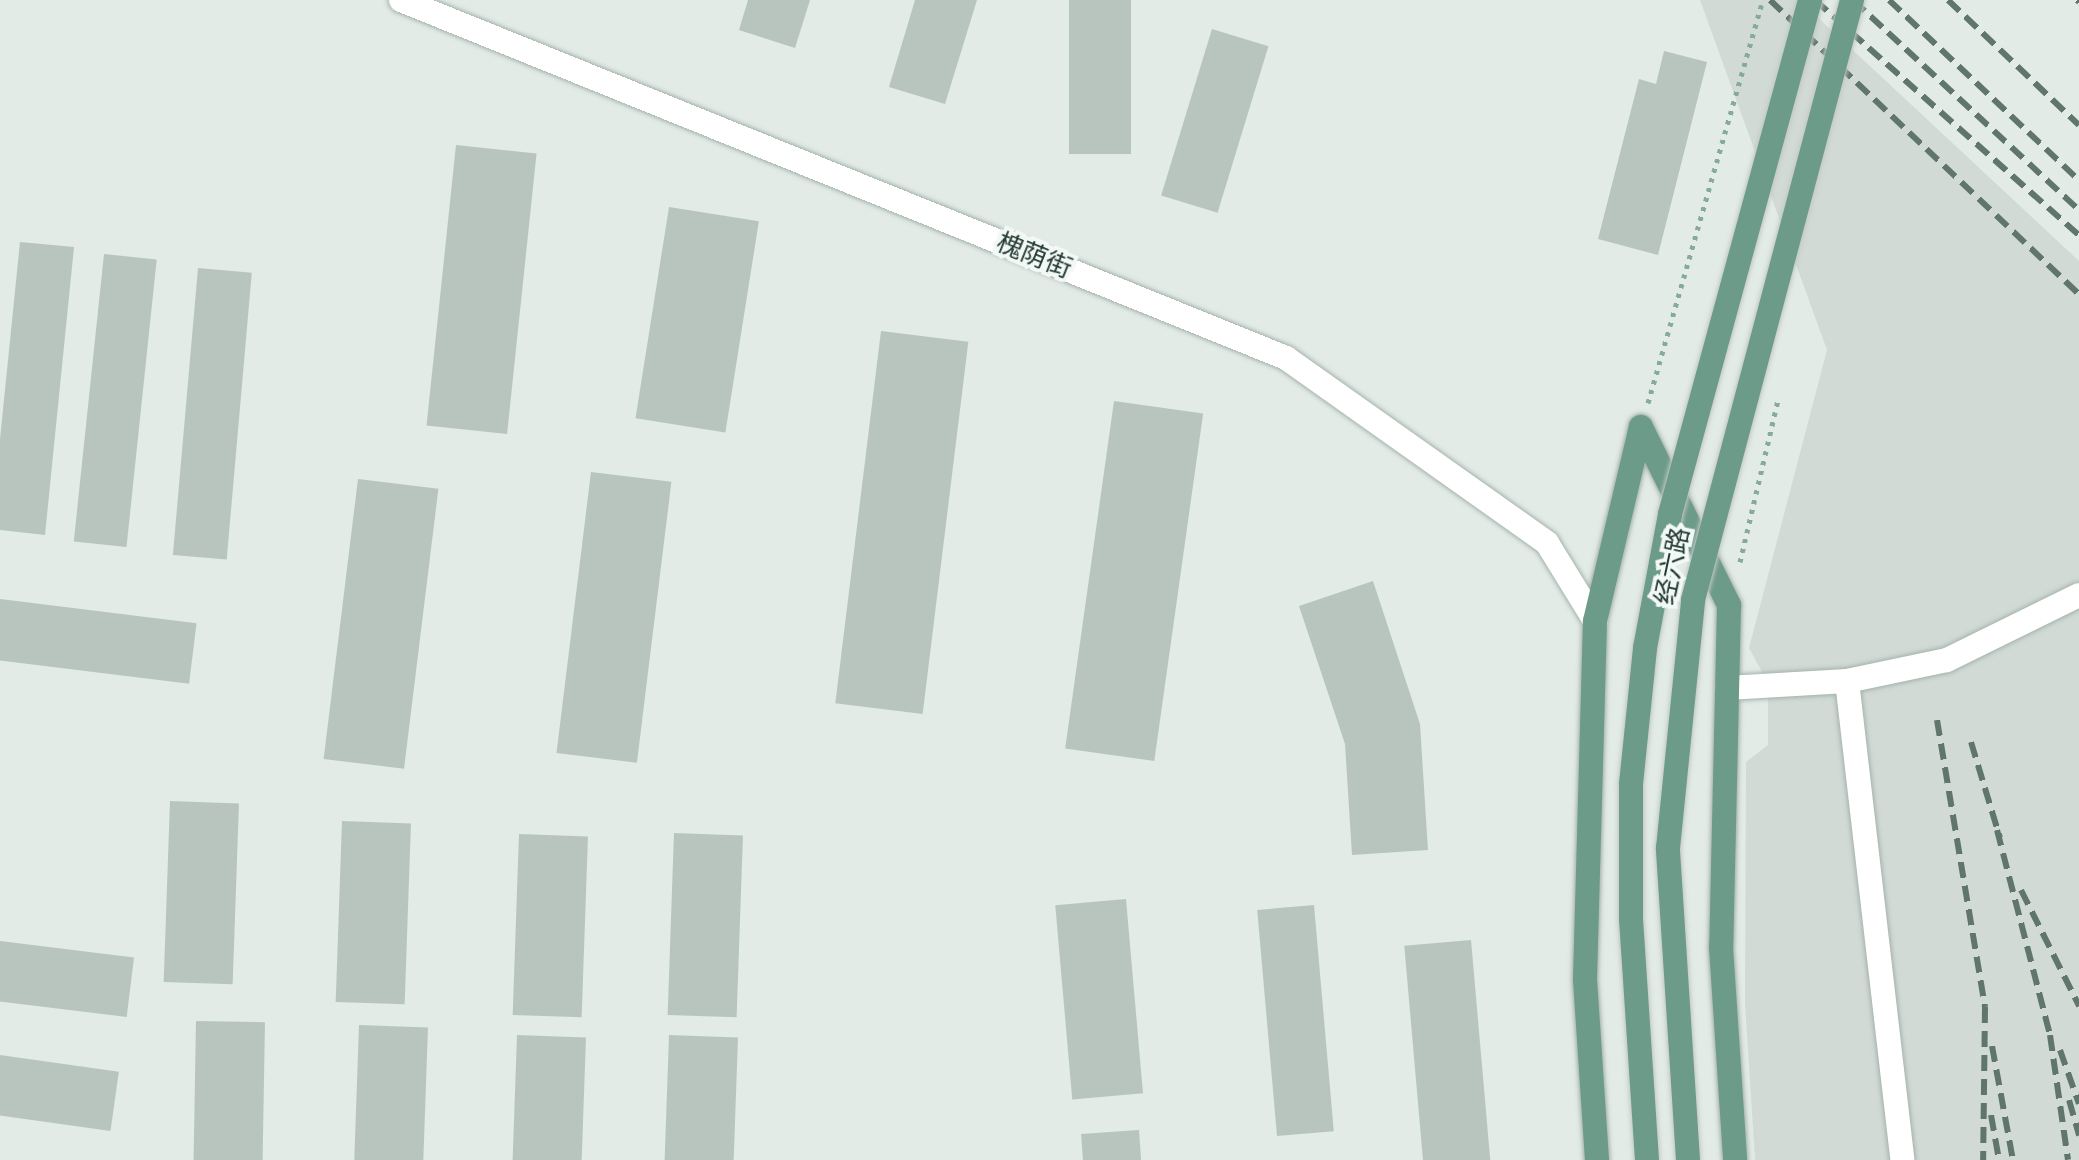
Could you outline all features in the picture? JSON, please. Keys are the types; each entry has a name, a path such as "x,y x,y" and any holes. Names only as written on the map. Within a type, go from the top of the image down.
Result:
{"main road":[{"name":"经六路","path":"1647,1160 1631,919 1631,784 1645,648 1670,514 1810,0"},
{"name":"经六路","path":"1688,1160 1668,848 1693,600 1852,0"},
{"path":"1597,1160 1585,979 1595,621 1641,427"},
{"path":"1641,427 1729,605 1721,947 1735,1160"}],"street":[{"name":"槐荫街","path":"401,0 1286,358 1547,543 1595,621"},
{"path":"1727,688 1847,681 1947,660 2079,595"},
{"path":"1847,681 1902,1160"}],"path":[{"path":"1641,427 1763,0"}],"shaded area":[{"path":"1700,0 1799,0 2079,261 2079,1160 1755,1160 1745,1003 1746,762 1768,745 1768,683 1749,648 1827,350"}],"building":[{"path":"748,0 810,0 795,48 739,30"},
{"path":"915,0 977,0 945,104 889,87"},
{"path":"1069,0 1131,0 1131,154 1069,154"},
{"path":"1212,29 1268,46 1218,213 1161,195"},
{"path":"1664,51 1707,62 1658,255 1598,239 1639,79 1656,84"},
{"path":"456,145 537,153 507,434 427,425"},
{"path":"669,207 759,221 725,433 636,418"},
{"path":"20,242 74,247 45,535 0,530 0,439"},
{"path":"104,254 157,260 127,547 74,541"},
{"path":"198,268 252,273 227,560 173,555"},
{"path":"881,331 968,342 923,714 835,703"},
{"path":"1114,401 1203,414 1154,761 1065,749"},
{"path":"591,472 671,482 637,763 557,753"},
{"path":"358,479 438,489 404,769 324,759"},
{"path":"1373,581 1420,724 1428,850 1352,855 1345,744 1299,606"},
{"path":"0,599 197,623 189,684 0,660"},
{"path":"170,801 239,803 233,984 164,982"},
{"path":"342,821 411,823 405,1004 336,1002"},
{"path":"674,833 743,835 737,1017 668,1015"},
{"path":"519,834 588,836 582,1017 513,1015"},
{"path":"1126,899 1143,1093 1072,1099 1055,905"},
{"path":"1314,905 1334,1131 1277,1136 1257,910"},
{"path":"1471,940 1490,1160 1423,1160 1404,946"},
{"path":"0,941 134,957 127,1017 0,1001"},
{"path":"196,1021 265,1022 263,1160 194,1160"},
{"path":"359,1025 428,1027 423,1160 354,1160"},
{"path":"517,1035 586,1037 582,1160 513,1160"},
{"path":"669,1035 738,1037 734,1160 665,1160"},
{"path":"0,1055 119,1072 110,1131 0,1116"},
{"path":"1139,1130 1141,1160 1083,1160 1081,1134"}],"railway":[{"path":"1770,0 2079,294"},
{"path":"1815,0 2079,235"},
{"path":"1853,0 2079,210"},
{"path":"1889,0 2079,180"},
{"path":"1948,0 2079,125"},
{"path":"1937,720 1985,1007 1983,1160"},
{"path":"1971,742 2000,838"},
{"path":"1997,830 2050,1035 2068,1160"},
{"path":"2021,890 2079,1006"},
{"path":"1992,1046 2013,1160"},
{"path":"2060,1050 2079,1104"},
{"path":"2069,1100 2079,1136"},
{"path":"1991,1115 1999,1160"}]}
